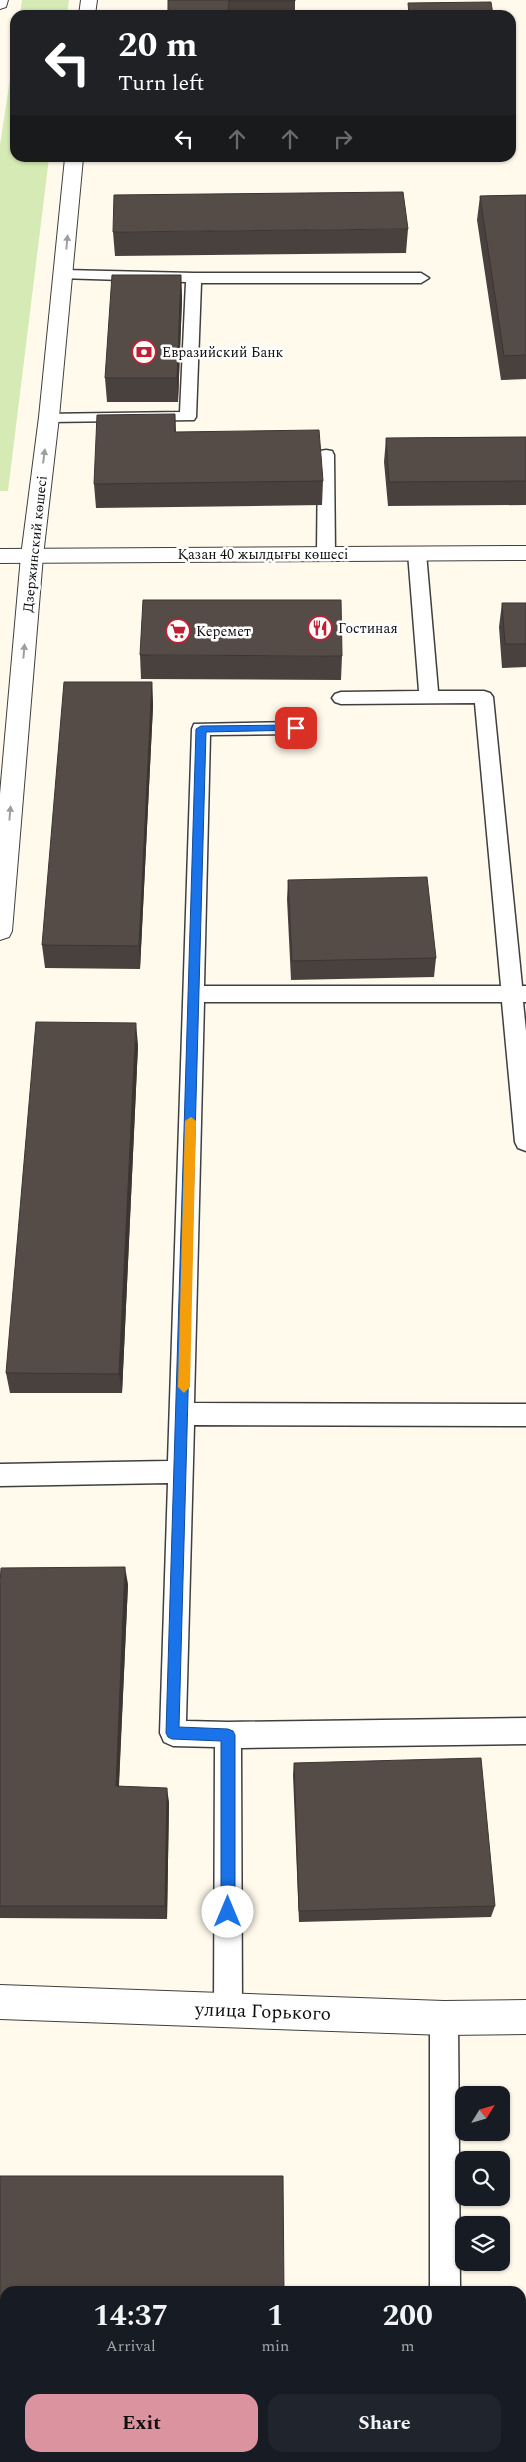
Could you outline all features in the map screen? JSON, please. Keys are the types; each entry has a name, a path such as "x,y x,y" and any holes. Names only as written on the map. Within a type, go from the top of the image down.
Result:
{"street":[{"name":"Дзержинский көшесі","path":"0,931 32,556 64,276 74,162"},
{"name":"Қазан 40 жылдығы көшесі","path":"0,556 526,553"},
{"name":"улица Горького","path":"0,2002 444,2018 526,2017"}],"lane":[{"path":"64,276 420,278"},
{"path":"49,417 188,417 194,278"},
{"path":"326,455 326,554"},
{"path":"417,553 429,697"},
{"path":"341,698 484,697 519,994 526,1142"},
{"path":"296,728 201,729 183,1414 172,1733 228,1735 526,1731"},
{"path":"194,994 519,994"},
{"path":"183,1414 526,1415"},
{"path":"0,1475 181,1472"},
{"path":"228,1735 228,2011"},
{"path":"444,2018 445,2286"}],"green space":[{"path":"22,0 69,0 68,10 21,10"},
{"path":"10,79 10,162 49,162 8,491 0,491 0,145"}],"building":[{"path":"168,0 295,0 229,1 228,10 168,10"},
{"path":"491,2 492,10 409,10 408,3"},
{"path":"403,192 408,229 113,232 114,195"},
{"path":"526,195 526,355 504,356 480,196"},
{"path":"112,275 181,275 177,378 105,378"},
{"path":"175,414 175,432 319,430 323,481 94,484 97,415"},
{"path":"526,437 526,481 389,482 386,438"},
{"path":"143,600 341,600 342,656 140,655"},
{"path":"502,603 526,603 526,644 505,644"},
{"path":"64,682 152,682 139,946 42,945"},
{"path":"427,877 436,958 292,961 288,880"},
{"path":"36,1022 136,1023 119,1374 6,1373"},
{"path":"125,1567 116,1786 167,1788 165,1906 0,1906 1,1568"},
{"path":"481,1758 495,1906 299,1911 294,1763"},
{"path":"0,2176 283,2176 284,2286 0,2286"}],"slow traffic":[{"path":"184,1387 191,1121"}],"place":[{"name":"Евразийский Банк","path":"144,352"},
{"name":"Гостиная","path":"320,628"},
{"name":"Керемет","path":"178,631"}],"route":[{"path":"228,1912 228,1735 172,1733 183,1414 201,729 296,728"}]}
